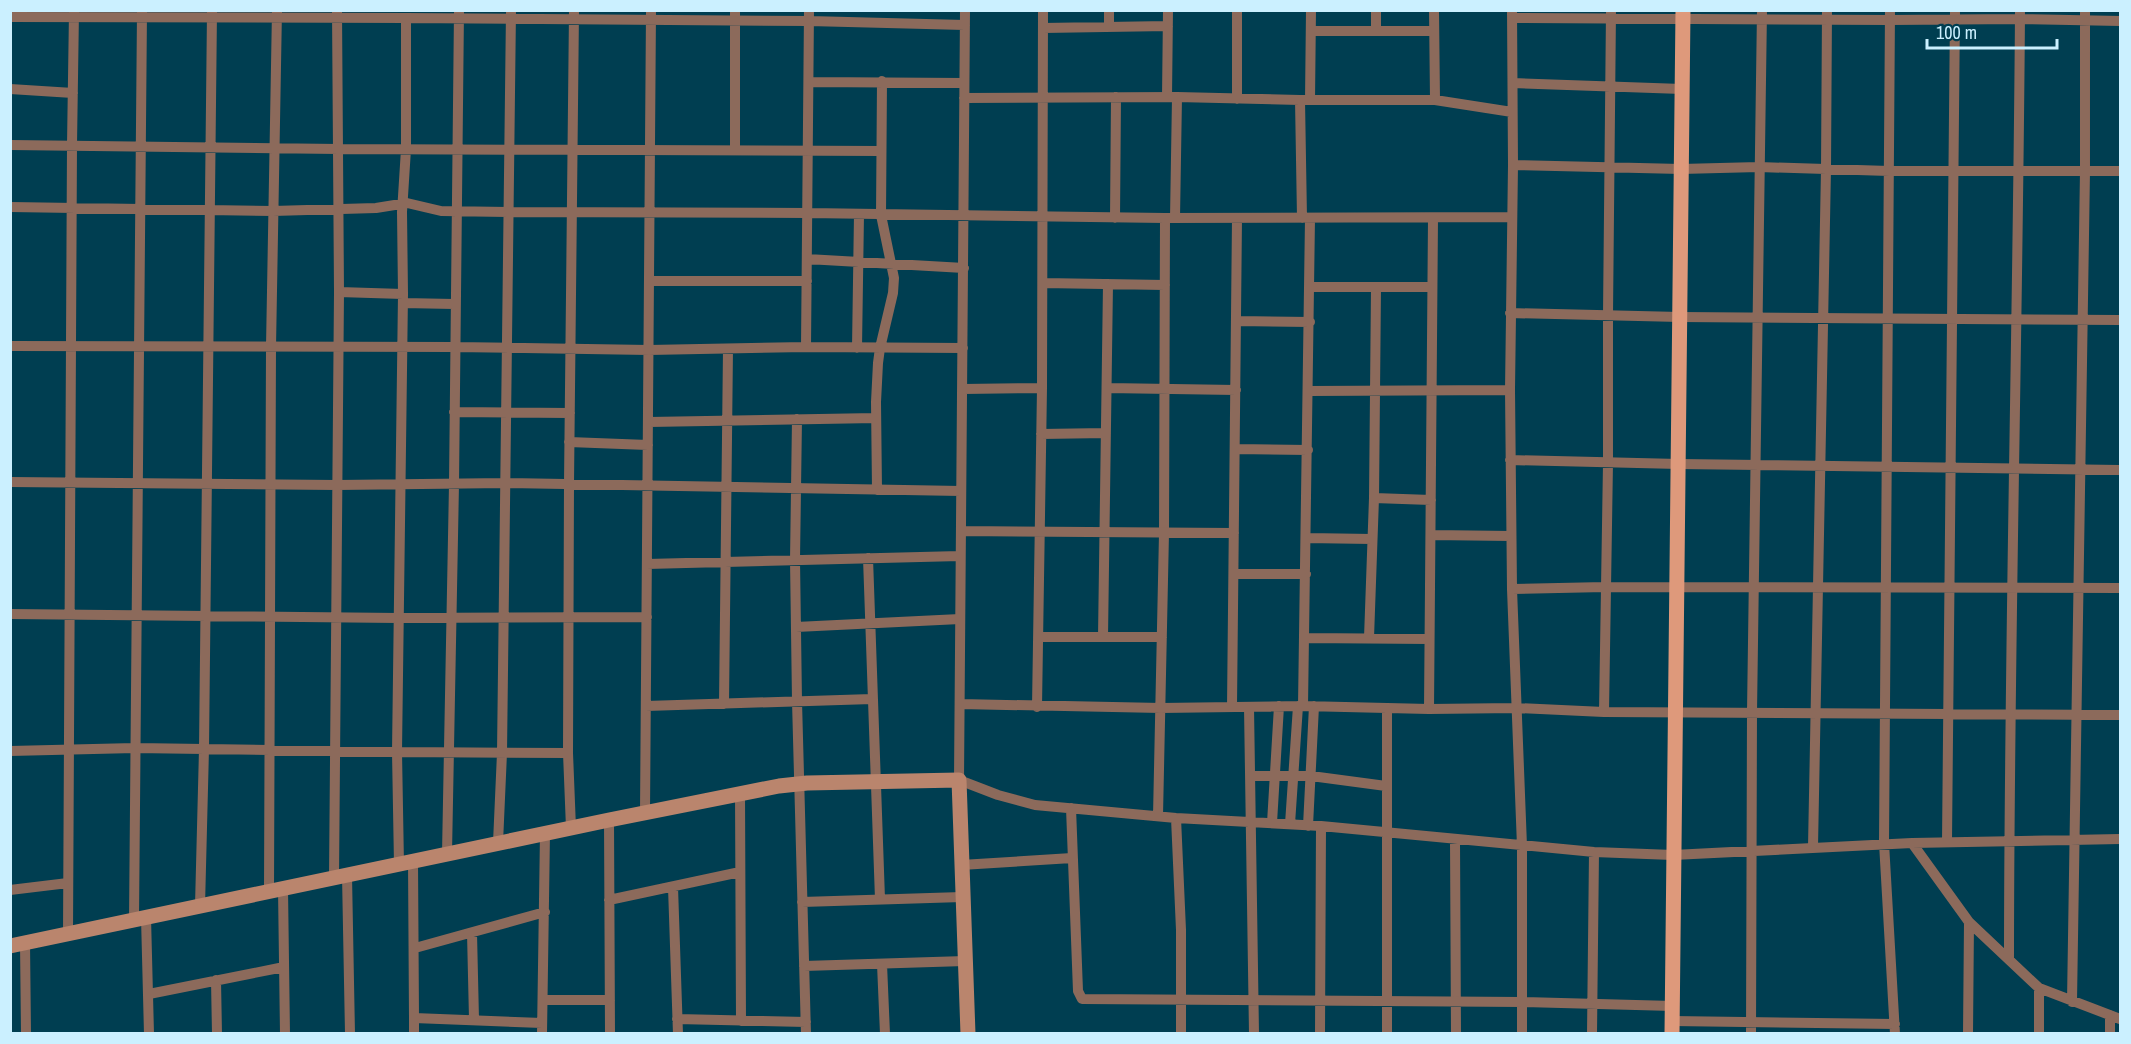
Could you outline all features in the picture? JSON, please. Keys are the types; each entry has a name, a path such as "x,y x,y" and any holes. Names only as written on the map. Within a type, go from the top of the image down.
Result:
{"main road":[{"path":"1672,1020 1683,14"}],"street":[{"path":"882,10 882,22"},
{"path":"966,10 959,780 968,1034"},
{"path":"1037,707 1042,388 1043,10"},
{"path":"1108,27 1109,10"},
{"path":"1158,816 1164,533 1165,285 1170,218 1172,97 1168,10"},
{"path":"1237,10 1237,99"},
{"path":"1308,826 1311,776 1305,706 1305,638 1310,287 1306,218 1305,100 1311,10"},
{"path":"1376,10 1376,31"},
{"path":"1434,10 1435,100"},
{"path":"10,17 74,14 337,14 406,18 459,14 809,16 965,25"},
{"path":"68,934 74,14"},
{"path":"142,14 135,748 140,919 149,994 149,1034"},
{"path":"200,906 206,616 212,14"},
{"path":"337,14 339,292 334,751 350,1034"},
{"path":"447,854 459,14"},
{"path":"1522,1034 1522,846 1515,708 1510,460 1512,14 2085,15 2121,21"},
{"path":"1604,712 1611,14"},
{"path":"277,15 271,347 270,749 276,890 284,967 285,1034"},
{"path":"498,843 502,753 511,15"},
{"path":"645,812 651,15"},
{"path":"1751,1028 1752,712 1762,15"},
{"path":"1813,847 1827,15"},
{"path":"1071,808 1078,992 1079,996 1087,1000 1592,1004 1672,1020 1751,1028 1895,1029 1884,843 1890,15"},
{"path":"1947,842 1955,15"},
{"path":"2009,960 2020,170 2020,15"},
{"path":"2072,1002 2085,171 2085,15"},
{"path":"571,828 568,753 569,442 574,16"},
{"path":"735,16 735,150"},
{"path":"806,348 809,16"},
{"path":"406,18 397,752 415,948 414,1034"},
{"path":"1043,28 1168,26"},
{"path":"1311,31 1434,31"},
{"path":"877,490 876,418 880,348 893,292 892,263 881,214 882,81"},
{"path":"809,82 964,83"},
{"path":"1513,83 1682,89"},
{"path":"10,89 73,93"},
{"path":"1115,218 1116,97"},
{"path":"964,98 1172,97 1435,100 1512,112"},
{"path":"10,145 881,151"},
{"path":"1513,165 1681,169 1759,167 1889,171 2121,171"},
{"path":"10,207 273,211 339,210 412,203 435,210 573,213 808,213 1115,218 1512,217"},
{"path":"857,348 859,214"},
{"path":"1232,707 1237,218"},
{"path":"1429,709 1433,218"},
{"path":"807,259 964,267"},
{"path":"649,281 807,281"},
{"path":"1042,283 1165,285"},
{"path":"1103,637 1108,284"},
{"path":"1310,287 1432,287"},
{"path":"1369,638 1374,498 1376,287"},
{"path":"339,292 454,304"},
{"path":"1510,313 1759,318 2121,320"},
{"path":"1237,321 1310,322"},
{"path":"10,346 649,350 963,348"},
{"path":"724,704 728,349"},
{"path":"963,388 1042,388"},
{"path":"1107,388 1236,390"},
{"path":"1309,391 1510,390"},
{"path":"454,412 570,413"},
{"path":"648,422 876,418"},
{"path":"797,420 795,560 798,784 806,1034"},
{"path":"1041,434 1106,433"},
{"path":"569,442 648,445"},
{"path":"1235,449 1308,450"},
{"path":"1510,460 2121,470"},
{"path":"10,482 337,485 506,483 648,487 961,490"},
{"path":"1374,498 1431,500"},
{"path":"961,531 1234,533"},
{"path":"1431,535 1511,536"},
{"path":"1306,537 1372,539"},
{"path":"647,564 960,556"},
{"path":"868,558 880,899"},
{"path":"1234,574 1306,574"},
{"path":"1512,589 1605,587 2121,588"},
{"path":"10,614 335,618 647,617"},
{"path":"796,627 960,619"},
{"path":"1038,636 1162,637"},
{"path":"1305,638 1429,639"},
{"path":"646,706 872,699"},
{"path":"960,704 1037,707 1305,706 1429,709 1515,708 1604,712 2121,715"},
{"path":"1272,823 1279,706"},
{"path":"1290,824 1293,776 1305,706"},
{"path":"1249,707 1254,1034"},
{"path":"1387,708 1387,1034"},
{"path":"10,751 135,748 568,753"},
{"path":"1250,776 1311,776 1386,786"},
{"path":"26,1034 18,944 645,812 798,784 959,780 1014,801 1071,808 1176,818 1251,820 1594,852 1673,855 1884,843 2121,839"},
{"path":"740,793 741,1021"},
{"path":"1176,818 1181,930 1180,1034"},
{"path":"609,820 610,1034"},
{"path":"1320,1034 1321,826"},
{"path":"414,1018 474,1019 542,1028 545,833"},
{"path":"1455,840 1456,1034"},
{"path":"1912,843 1969,922 2039,988 2115,1017 2110,1034"},
{"path":"1592,1034 1594,852"},
{"path":"962,865 1072,858"},
{"path":"609,900 740,872"},
{"path":"10,890 68,883"},
{"path":"673,887 678,1034"},
{"path":"802,902 962,897"},
{"path":"415,948 545,912"},
{"path":"1968,1034 1969,922"},
{"path":"472,933 474,1019"},
{"path":"804,966 965,961"},
{"path":"882,963 885,1034"},
{"path":"149,994 284,967"},
{"path":"216,980 218,1034"},
{"path":"2039,988 2039,1034"},
{"path":"543,1000 610,1000"},
{"path":"677,1019 806,1022"}]}
